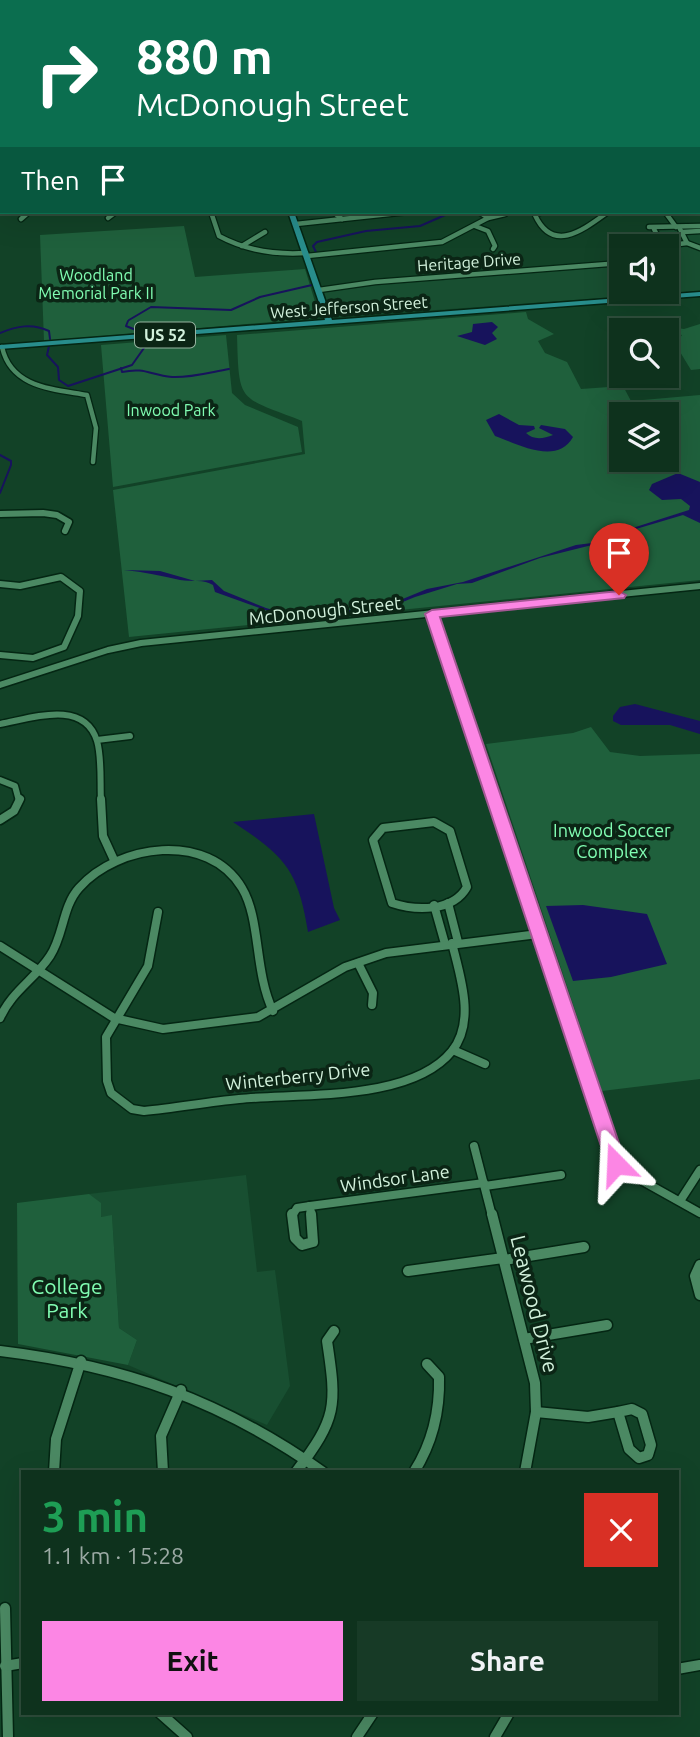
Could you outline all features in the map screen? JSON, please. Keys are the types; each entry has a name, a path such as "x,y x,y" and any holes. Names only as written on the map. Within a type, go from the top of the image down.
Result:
{"main road":[{"path":"292,214 329,322"},
{"name":"West Jefferson Street","path":"1,347 700,294"}],"street":[{"path":"21,219 27,214"},
{"path":"108,218 113,214"},
{"path":"212,214 219,236 242,246 271,254 307,255 430,244 454,238 488,218 505,214"},
{"path":"336,214 342,219"},
{"path":"296,224 383,214"},
{"path":"482,214 488,218"},
{"path":"536,214 547,234 581,231 605,214"},
{"path":"667,214 687,243 691,247 700,248"},
{"path":"475,226 488,231 495,246 493,249"},
{"path":"655,234 651,228 700,228"},
{"path":"242,246 265,232"},
{"path":"679,244 687,243"},
{"name":"Heritage Drive","path":"319,290 374,282 609,264"},
{"path":"1,347 5,361 31,385 87,395 94,423 96,451 93,462"},
{"path":"0,514 57,515 69,522 65,531"},
{"path":"0,584 23,585 60,576 70,580 80,591 80,608 67,643 57,651 33,658 0,655"},
{"name":"McDonough Street","path":"0,685 108,650 141,643 700,586"},
{"path":"432,614 616,1164 632,1176 700,1213"},
{"path":"33,658 39,673"},
{"path":"0,724 65,713 84,721 97,740 103,836 114,860"},
{"path":"97,740 130,736"},
{"path":"0,780 16,784 19,798 17,811 0,820"},
{"path":"434,822 450,831 467,887 460,899 441,904 401,907 392,903 373,840 383,828 434,822"},
{"path":"0,1018 11,997 55,947 73,896 100,867 114,860 147,852 177,851 205,858 232,875 242,887 248,906 258,980 273,1011"},
{"path":"441,904 452,943"},
{"path":"441,904 465,1004 461,1034 453,1050 485,1064"},
{"path":"114,1018 139,984 148,966 158,912"},
{"path":"0,946 114,1018 140,1026 163,1029 236,1022 273,1011 345,967 386,953 538,934"},
{"path":"358,963 373,993 372,1005"},
{"name":"Winterberry Drive","path":"114,1018 106,1037 107,1081 119,1102 144,1111 387,1083 429,1070 453,1050"},
{"name":"Leawood Drive","path":"474,1146 535,1383 536,1412 525,1470"},
{"path":"680,1201 700,1170"},
{"name":"Windsor Lane","path":"310,1206 561,1175"},
{"path":"408,1271 584,1247"},
{"path":"700,1265 695,1276 700,1295"},
{"path":"524,1339 607,1325"},
{"path":"298,1470 326,1433 336,1410 327,1341 334,1331"},
{"path":"0,1351 81,1362 181,1390 254,1425 320,1470"},
{"path":"54,1470 56,1439 81,1362"},
{"path":"415,1470 435,1434 439,1413 439,1377 427,1364"},
{"path":"163,1470 161,1436 181,1390"},
{"path":"536,1412 588,1417 632,1409 642,1414 651,1445 648,1455 639,1458 629,1449 618,1412"},
{"path":"5,1608 8,1737"},
{"path":"5,1666 21,1663"},
{"path":"679,1669 700,1665"},
{"path":"162,1715 187,1737"},
{"path":"357,1737 372,1715"},
{"path":"495,1737 508,1715"}],"shaded area":[{"path":"700,227 700,291 679,293 679,234 661,234 659,230"},
{"path":"609,265 609,298 338,317 331,315 324,292 374,284"},
{"path":"492,322 498,327 492,333 497,339 485,345 457,336 472,332 473,324"},
{"path":"499,414 519,425 534,426 535,429 526,433 535,438 553,435 539,428 541,425 565,429 573,437 566,446 557,450 547,452 526,447 495,436 486,420"},
{"path":"678,473 700,482 700,523 683,515 599,540 592,545 540,558 472,583 457,584 415,597 388,608 366,607 354,615 287,618 215,592 213,585 209,583 196,581 212,580 224,591 291,615 350,610 365,604 388,605 427,589 463,582 689,510 690,506 681,499 662,500 649,490 652,484"},
{"path":"124,570 160,571 195,581 180,580"},
{"path":"635,704 700,721 700,734 670,725 621,725 613,721 613,716 620,707"},
{"path":"314,814 334,908 340,920 308,932 299,893 286,866 265,845 233,822"},
{"path":"583,905 647,914 667,964 611,977 573,981 546,906"},
{"path":"246,1175 257,1272 275,1270 290,1386 267,1425 128,1365 137,1340 119,1328 112,1216 101,1217 89,1194"}],"green space":[{"name":"Woodland Memorial Park II","path":"184,226 195,277 305,269 320,318 44,341 40,235"},
{"path":"526,312 528,319 554,334 538,341 545,353 567,362 581,389 624,388 631,401 700,395 700,580 129,637 113,490 305,454 302,421 254,401 246,394 239,374 237,335"},
{"path":"700,324 700,369 691,370 679,350 679,336 682,336 679,328"},
{"name":"Inwood Park","path":"226,335 232,393 245,405 298,427 302,452 113,487 101,345"},
{"name":"Inwood Soccer Complex","path":"591,727 610,752 640,756 700,754 700,1079 602,1091 486,744 573,733"},
{"name":"College Park","path":"89,1194 101,1203 101,1217 112,1215 119,1328 137,1340 128,1365 18,1344 17,1203"}],"waterway":[{"path":"316,252 313,246 317,242 366,231 420,226 447,214"},
{"path":"129,320 151,307 231,310 260,297 312,285"},
{"path":"128,321 126,326 141,332"},
{"path":"0,333 31,326 49,331 50,339"},
{"path":"121,369 132,365 144,348 142,339"},
{"path":"49,346 47,355 58,367 59,380 68,386 121,369"},
{"path":"121,369 122,372 142,371 179,377 229,369"},
{"path":"0,455 11,461 0,493"}],"route":[{"path":"616,1164 432,614 619,595"}]}
